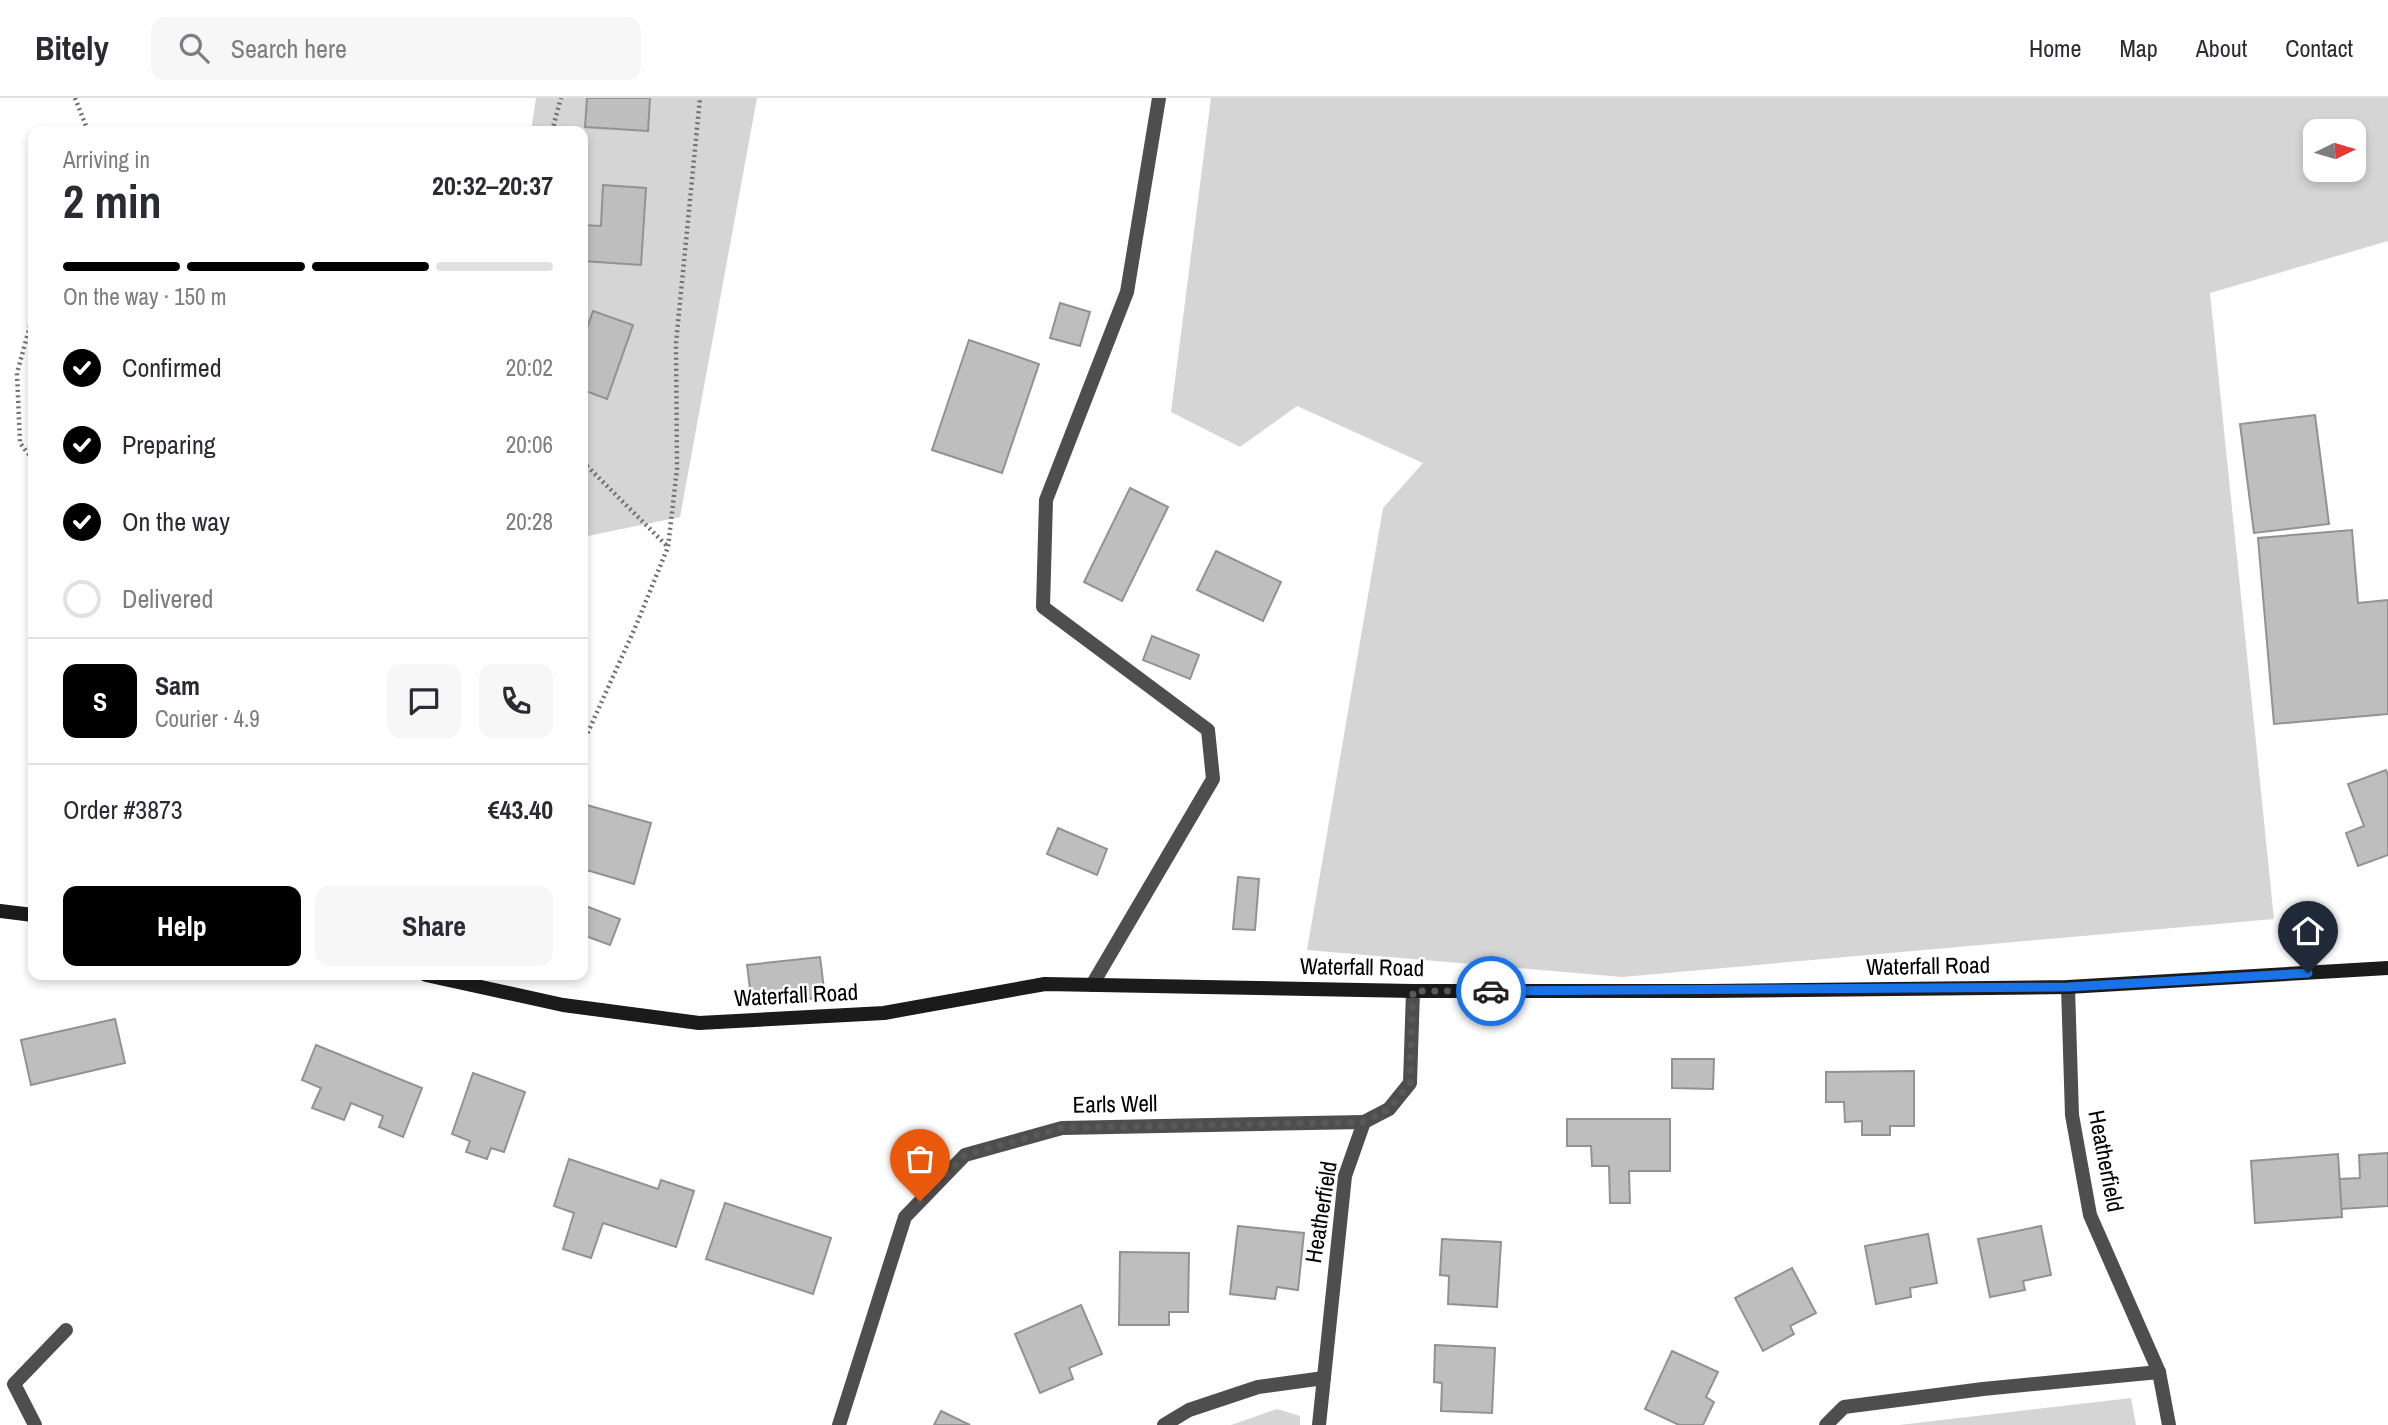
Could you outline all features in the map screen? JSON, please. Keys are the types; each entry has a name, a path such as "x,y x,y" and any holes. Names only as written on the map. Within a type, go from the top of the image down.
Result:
{"street":[{"path":"1092,985 1213,779 1208,730 1043,607 1046,500 1127,292 1159,98"},
{"path":"0,911 28,914"},
{"name":"Waterfall Road","path":"449,980 563,1005 699,1023 884,1013 1045,984 1413,991 2068,987 2388,968"},
{"name":"Heatherfield","path":"2068,987 2072,1115 2090,1214 2159,1373 2169,1425"},
{"path":"1364,1122 1389,1109 1410,1083 1413,991"},
{"name":"Heatherfield","path":"1319,1425 1345,1176 1364,1122"},
{"name":"Earls Well","path":"839,1425 905,1217 965,1155 1062,1128 1364,1122"},
{"path":"36,1425 14,1384 66,1330"},
{"path":"1826,1425 1844,1407 1983,1389 2159,1373"},
{"path":"1164,1425 1189,1410 1258,1387 1324,1378"}],"path":[{"path":"75,98 86,126"},
{"path":"553,126 561,98"},
{"path":"588,731 668,547 677,469 676,343 700,98"},
{"path":"28,333 17,373 20,443 28,453"},
{"path":"588,467 668,547"}],"shaded area":[{"path":"536,98 757,98 680,517 588,536 588,126 532,126"},
{"path":"1211,98 2388,98 2388,241 2210,293 2274,919 1622,977 1307,950 1383,508 1423,463 1297,406 1240,447 1171,412"},
{"path":"2131,1398 2136,1425 1899,1425"},
{"path":"1277,1409 1300,1416 1300,1425 1231,1425"}],"building":[{"path":"587,98 650,98 648,131 585,126"},
{"path":"603,185 646,188 641,265 588,261 588,225 601,226"},
{"path":"1060,303 1090,312 1080,346 1050,338"},
{"path":"593,311 633,325 607,399 588,392 588,326"},
{"path":"969,340 1039,364 1002,473 932,450"},
{"path":"2315,415 2329,524 2254,533 2240,424"},
{"path":"1130,488 1168,507 1122,601 1084,582"},
{"path":"2352,530 2358,603 2388,600 2388,714 2274,724 2258,538"},
{"path":"1216,551 1281,582 1263,621 1197,590"},
{"path":"1152,636 1199,655 1190,679 1143,660"},
{"path":"2386,770 2388,855 2358,866 2346,833 2364,826 2348,784"},
{"path":"588,805 651,823 634,884 588,870"},
{"path":"1058,828 1107,849 1097,875 1047,854"},
{"path":"1238,877 1259,879 1255,930 1233,929"},
{"path":"588,907 620,919 610,945 588,937"},
{"path":"820,957 825,997 752,1005 747,965"},
{"path":"115,1019 125,1063 31,1085 21,1040"},
{"path":"316,1045 422,1088 403,1137 379,1127 383,1116 351,1103 344,1120 312,1108 321,1088 302,1080"},
{"path":"1672,1059 1714,1059 1713,1089 1672,1088"},
{"path":"1914,1071 1914,1126 1890,1126 1890,1135 1862,1135 1862,1121 1845,1122 1844,1102 1826,1102 1826,1072"},
{"path":"473,1073 525,1092 504,1152 491,1148 487,1159 466,1152 470,1141 452,1134"},
{"path":"1567,1119 1670,1119 1670,1171 1629,1171 1630,1203 1610,1203 1609,1166 1592,1166 1591,1146 1567,1146"},
{"path":"2388,1153 2388,1206 2341,1209 2339,1179 2360,1178 2359,1155"},
{"path":"2338,1154 2342,1217 2255,1223 2251,1161"},
{"path":"569,1159 658,1189 661,1180 694,1191 676,1247 603,1223 591,1258 563,1249 574,1213 554,1206"},
{"path":"725,1203 831,1238 813,1294 706,1259"},
{"path":"1238,1226 1304,1233 1298,1290 1277,1287 1275,1299 1230,1294"},
{"path":"2041,1226 2051,1275 2023,1281 2025,1290 1990,1297 1978,1239"},
{"path":"1928,1234 1937,1283 1910,1288 1911,1297 1876,1304 1865,1246"},
{"path":"1442,1239 1501,1242 1497,1307 1448,1304 1449,1276 1440,1275"},
{"path":"1120,1252 1189,1253 1188,1312 1169,1312 1169,1325 1119,1325"},
{"path":"1792,1268 1816,1313 1790,1326 1794,1334 1763,1351 1735,1298"},
{"path":"1081,1305 1102,1354 1069,1368 1073,1379 1040,1393 1015,1334"},
{"path":"1435,1345 1495,1348 1492,1413 1441,1411 1442,1383 1434,1382"},
{"path":"1672,1351 1718,1372 1706,1397 1714,1402 1703,1425 1679,1425 1645,1409"},
{"path":"941,1411 970,1425 934,1425"}],"way so far":[{"path":"920,1201 965,1155 1062,1128 1364,1122 1389,1109 1410,1083 1413,991 1491,991"}],"route":[{"path":"1491,991 2068,987 2308,973"}]}
